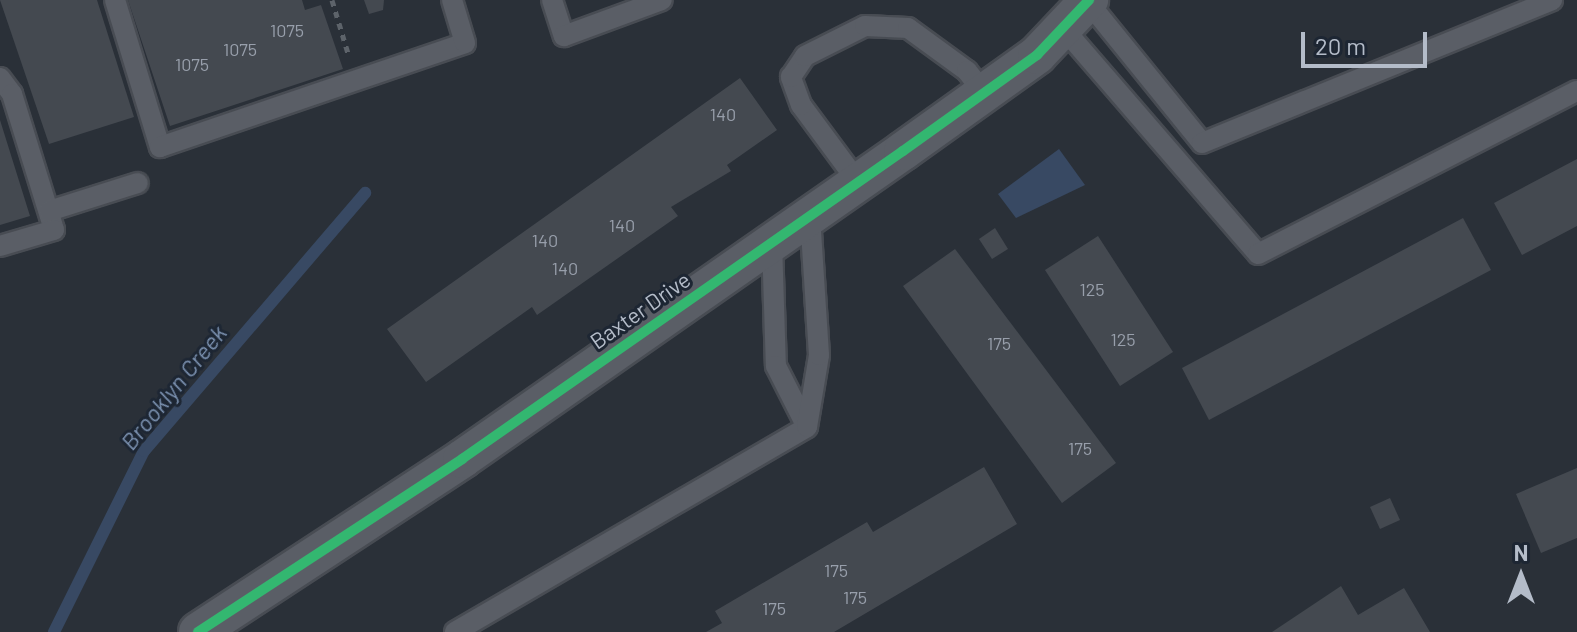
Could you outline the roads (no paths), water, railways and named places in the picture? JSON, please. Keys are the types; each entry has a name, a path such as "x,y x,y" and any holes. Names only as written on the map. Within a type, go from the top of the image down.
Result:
{"street":[{"name":"Baxter Drive","path":"198,632 462,459 810,216 1037,55 1080,10"}],"lane":[{"path":"115,0 160,147 465,43 452,0"},
{"path":"552,0 564,36 662,0"},
{"path":"1174,157 1552,0"},
{"path":"1080,10 1202,143"},
{"path":"1080,10 1174,157 1258,254 1577,91"},
{"path":"858,182 801,105 791,77 805,56 865,26 908,28 967,71 984,93"},
{"path":"0,78 12,94 54,230 0,246"},
{"path":"49,211 138,183"},
{"path":"807,427 819,355 810,216"},
{"path":"772,242 776,366 807,427"},
{"path":"455,632 807,427"}],"water":[{"path":"1059,149 1085,185 1016,218 998,194"}],"waterway":[{"name":"Brooklyn Creek","path":"54,632 144,451 365,193"}]}
